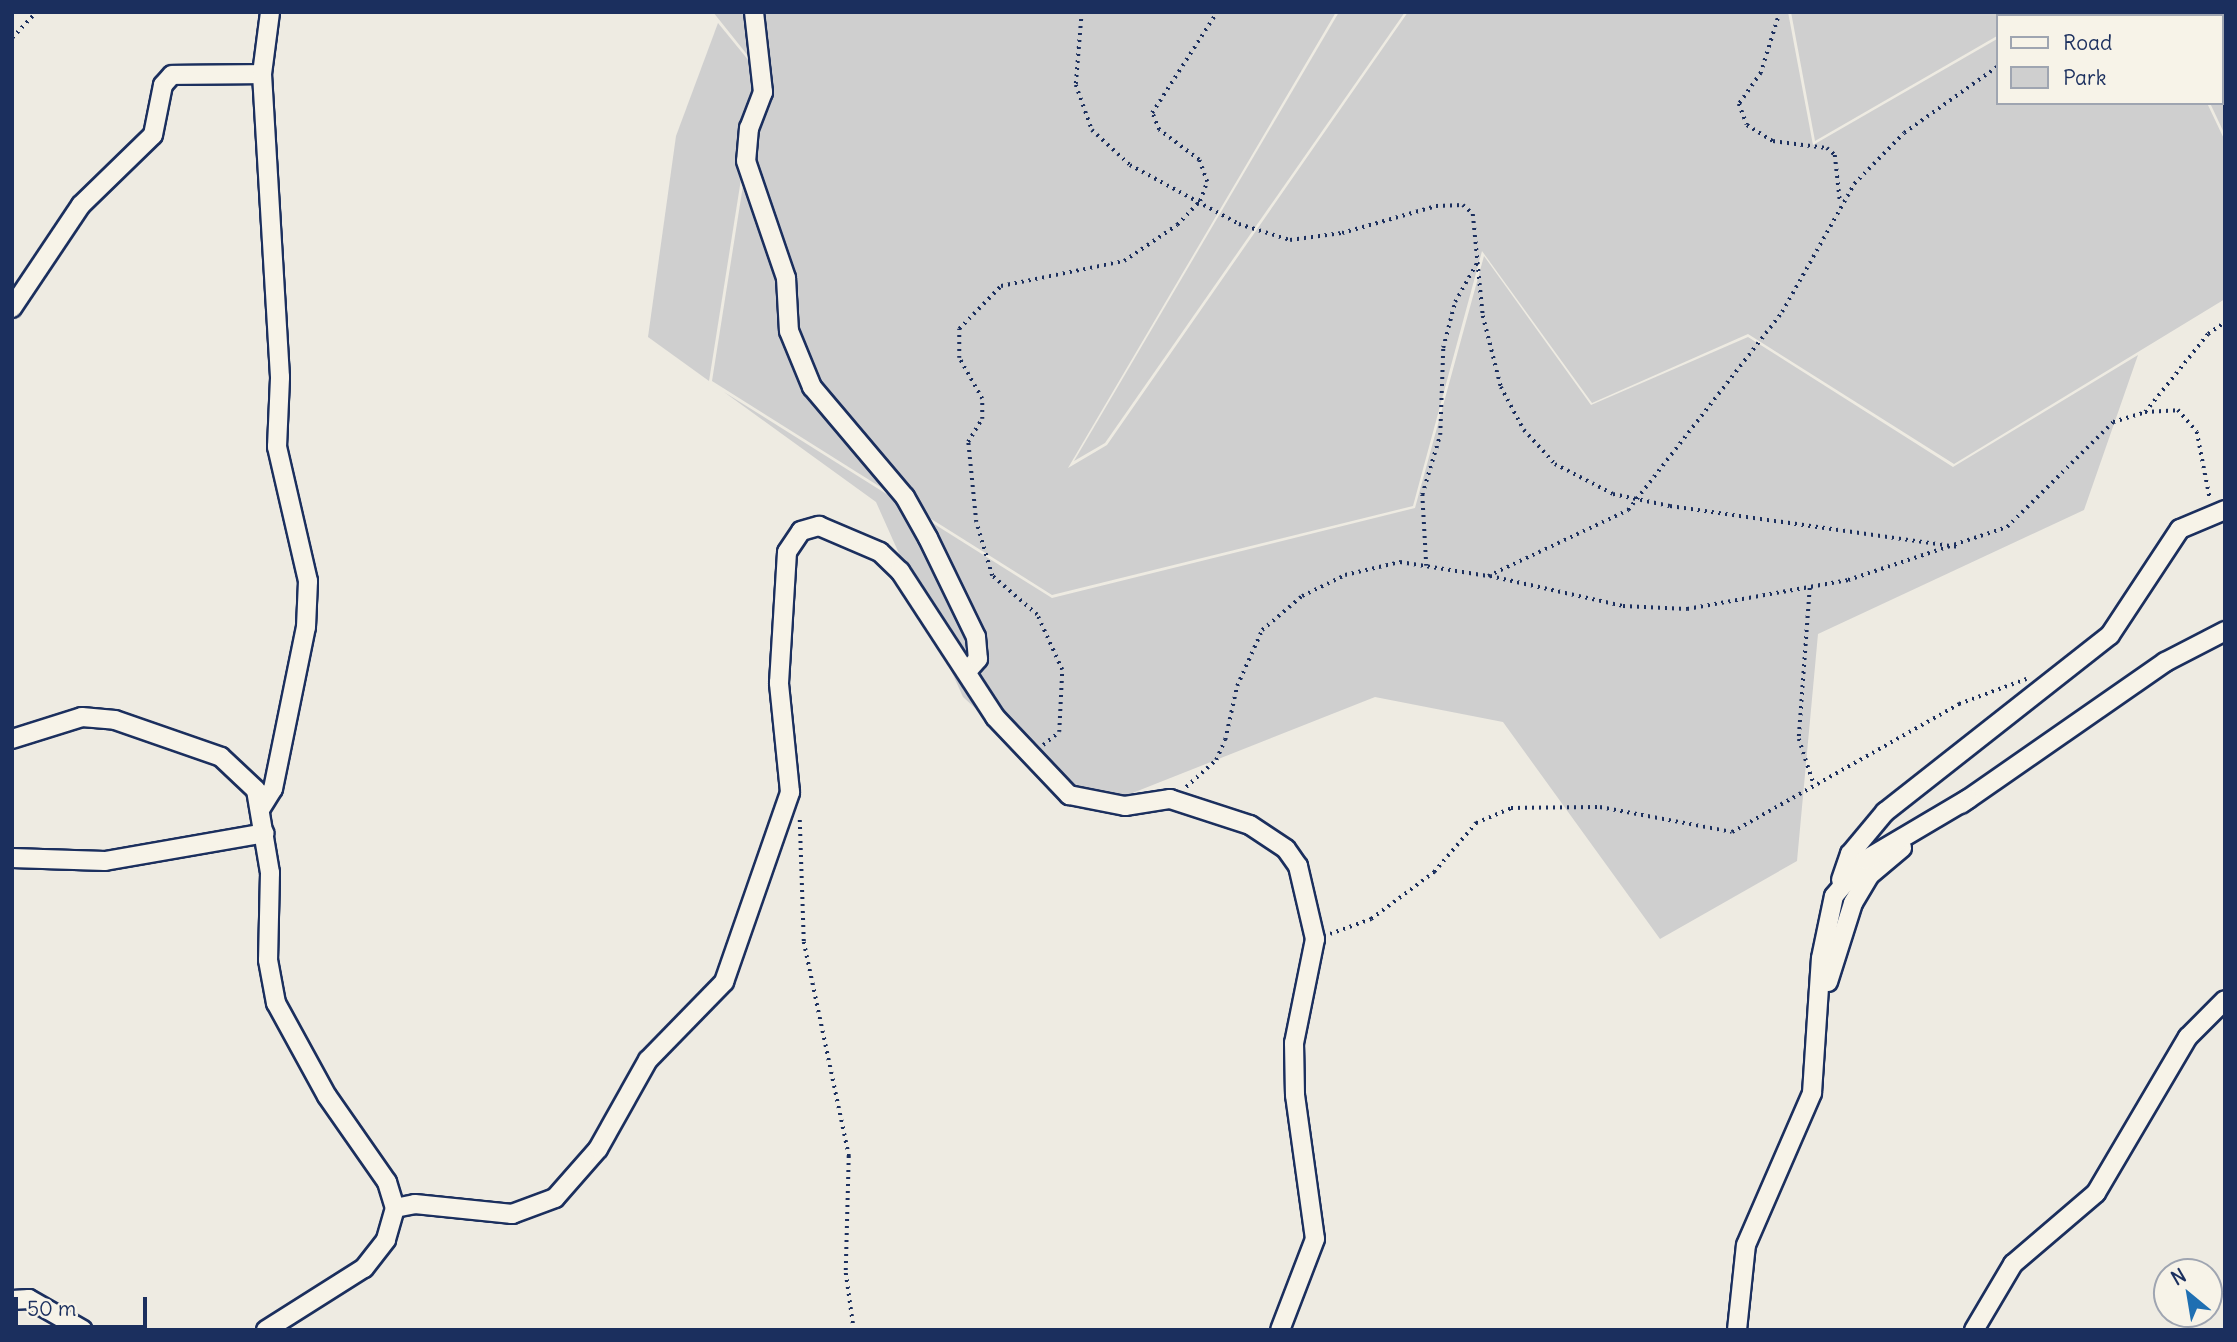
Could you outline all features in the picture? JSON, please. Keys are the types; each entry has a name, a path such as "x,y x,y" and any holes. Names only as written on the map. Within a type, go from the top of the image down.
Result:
{"street":[{"path":"261,808 272,789 306,626 308,581 277,447 281,377 261,74 270,12"},
{"path":"754,12 763,92 749,128 746,161 786,278 789,331 812,387 905,497 928,538 976,638 978,659 968,670"},
{"path":"12,308 81,205 153,135 163,85 172,75 261,74"},
{"path":"1821,1009 1838,943 1871,855 1923,782 2068,672 2110,635 2180,529 2217,511"},
{"path":"395,1208 415,1203 512,1214 555,1198 598,1149 648,1060 724,982 790,792 779,683 787,552 801,531 819,526 880,552 1028,756 1069,795 1093,802 1146,806 1170,799 1250,825 1286,849 1306,889 1315,939 1294,1043 1314,1251 1280,1330"},
{"path":"1840,883 1871,855 1968,799 2165,662 2225,631"},
{"path":"12,739 82,718 115,720 232,763 250,780 261,808 265,833 268,960 276,1003 327,1096 387,1182 395,1208 386,1240 364,1268 265,1330"},
{"path":"1737,1330 1746,1245 1807,1114 1821,1009 1824,932 1846,862 1871,855 1968,799"},
{"path":"12,858 105,861 265,833"},
{"path":"1974,1330 2012,1264 2096,1193 2188,1037 2225,1000"},
{"path":"12,1300 29,1299 83,1330"}],"path":[{"path":"12,38 36,12"},
{"path":"1082,12 1076,85 1092,130 1130,165 1239,224 1290,240 1463,205 1474,214 1488,341 1508,407 1555,464 1634,499 1959,547"},
{"path":"1028,756 1059,732 1062,670 1037,615 992,576 982,544 968,442 982,419 982,399 959,358 959,329 1001,286 1124,261 1200,201 1207,182 1199,160 1159,130 1152,113 1217,12"},
{"path":"1780,12 1761,74 1739,104 1747,125 1773,141 1828,148 1835,155 1840,202"},
{"path":"1488,576 1629,510 1634,499 1765,336 1840,202 1904,133 1996,67"},
{"path":"1426,566 1422,495 1440,435 1443,348 1455,302 1479,260"},
{"path":"2145,412 2207,334 2225,323"},
{"path":"1170,799 1216,760 1236,713 1247,660 1277,617 1345,575 1399,562 1649,607 1687,609 1810,588 1959,547 2007,527 2113,422 2145,412 2178,410 2197,432 2207,461 2217,511"},
{"path":"1810,588 1799,739 1814,785"},
{"path":"1315,939 1371,919 1434,872 1476,823 1511,808 1600,807 1732,832 1959,704 2014,681 2068,672"},
{"path":"790,792 800,798 804,942 849,1156 846,1273 854,1330"}],"green space":[{"path":"713,12 1336,12 1068,468 1107,445 1408,12 1788,12 1813,145 1996,40 1996,105 2208,105 2225,141 2225,299 1954,464 1748,334 1592,403 1482,251 1413,506 1052,595 712,381 761,72"},
{"path":"1339,12 1405,12 1105,443 1074,461"},
{"path":"1791,12 2038,12 1996,14 1996,37 1815,141"},
{"path":"2167,12 2225,12 2225,135 2211,105 2223,105 2223,14"},
{"path":"718,23 758,72 709,381 648,337 676,136"},
{"path":"1484,256 1591,405 1748,337 1953,467 2138,355 2084,510 1818,634 1797,861 1660,939 1503,722 1375,697 1087,811 963,697 876,502 724,392 1052,598 1415,508"}]}
